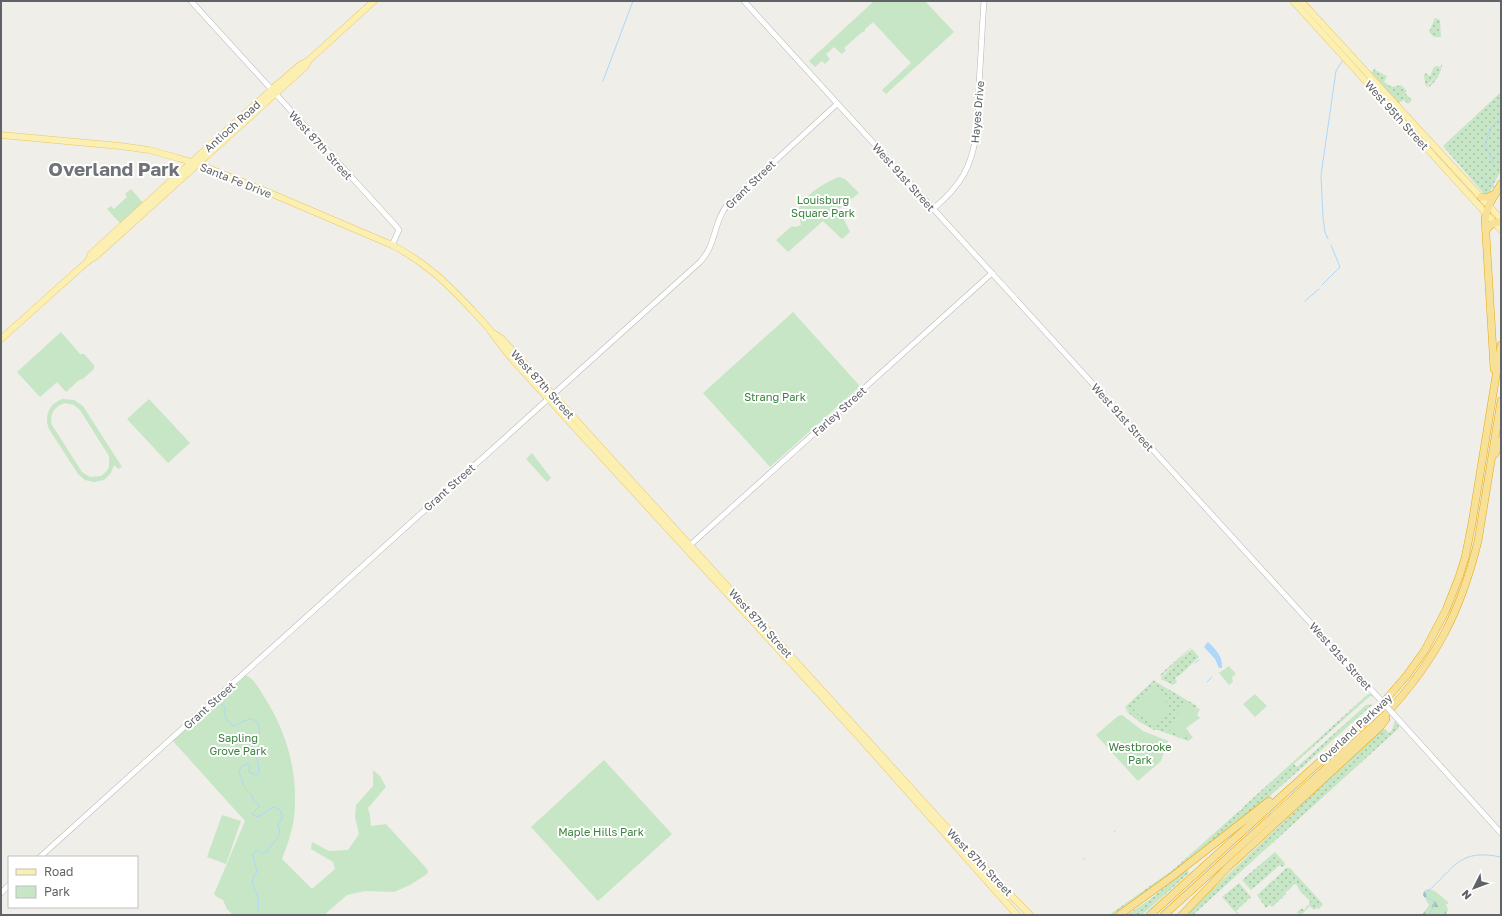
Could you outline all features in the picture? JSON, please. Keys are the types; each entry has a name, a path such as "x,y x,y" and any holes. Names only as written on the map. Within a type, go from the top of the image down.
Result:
{"highway":[{"path":"1495,381 1486,213 1501,184"},
{"path":"1481,197 1488,197 1496,194"},
{"path":"1486,230 1490,224 1499,221"},
{"name":"Overland Parkway","path":"1150,915 1365,721 1388,698 1416,663 1440,624 1452,596 1465,558 1501,345"},
{"name":"Overland Parkway","path":"1164,915 1363,736 1398,701 1431,657 1457,610 1469,576 1478,541 1501,401"},
{"path":"1490,467 1501,440"},
{"path":"1175,915 1379,728 1398,701"},
{"path":"1119,915 1173,876 1262,807 1284,788 1290,789"},
{"path":"1182,915 1210,884"}],"main road":[{"name":"Antioch Road","path":"1,340 88,261 95,257 273,92 300,64 309,60 374,1"},
{"name":"West 95th Street","path":"1294,1 1489,205 1499,221 1501,230"},
{"name":"West 95th Street","path":"1301,1 1339,47 1486,213 1499,221"},
{"name":"Santa Fe Drive","path":"1,135 149,150 195,163 392,245"},
{"name":"West 87th Street","path":"392,245 414,257 432,270 450,287 492,333 502,340 550,396 688,547 960,842 1030,915"},
{"name":"West 87th Street","path":"688,547 1017,915"},
{"path":"1007,904 1012,902 1026,915"}],"street":[{"name":"West 87th Street","path":"191,1 399,230 392,245"},
{"name":"West 91st Street","path":"744,1 1501,833"},
{"name":"Hayes Drive","path":"933,209 960,181 968,165 975,144 978,121 984,1"},
{"name":"Grant Street","path":"41,856 700,262 710,249 722,212 728,204 837,104"},
{"name":"Farley Street","path":"688,547 992,273"}],"green space":[{"path":"874,1 925,1 954,32 886,94 882,90 911,63 873,22 865,29 865,31 844,48 846,50 842,54 834,47 826,54 830,59 825,64 822,61 815,67 809,61"},
{"path":"1435,18 1440,20 1441,37 1434,37 1429,32"},
{"path":"1442,63 1438,77 1433,84 1427,88 1437,74 1426,87 1424,76 1425,73 1430,76 1434,67 1437,66 1440,67 1438,73"},
{"path":"1376,67 1375,70 1387,76 1384,82 1392,87 1401,85 1407,91 1405,93 1412,100 1408,104 1404,100 1398,103 1371,73"},
{"path":"1501,92 1501,171 1493,185 1485,179 1493,186 1490,192 1484,194 1443,146"},
{"name":"Louisburg Square Park","path":"839,177 845,179 859,193 839,209 850,232 842,239 823,221 788,252 776,240 792,226 795,227 801,225 799,207 812,192"},
{"path":"131,189 144,204 121,223 107,209 111,206 114,209 127,197 125,194"},
{"name":"Strang Park","path":"793,312 859,385 859,387 770,467 703,393"},
{"path":"61,332 80,354 84,354 94,365 94,369 66,392 57,382 40,397 17,372"},
{"path":"63,399 74,400 83,406 122,467 118,469 114,465 111,473 104,480 94,482 85,480 78,474 49,429 47,419 49,411 58,401","holes":["65,403 74,405 80,410 109,456 109,467 101,476 90,477 82,472 52,425 52,414 58,406"]},
{"path":"149,399 190,443 168,463 127,419"},
{"path":"532,453 551,478 547,482 526,459"},
{"path":"1190,648 1177,661 1192,649 1199,657 1175,678 1177,682 1173,685 1161,679 1177,662 1160,677 1161,674"},
{"path":"1229,666 1236,674 1232,677 1233,682 1229,685 1219,673"},
{"name":"Sapling Grove Park","path":"245,675 251,678 256,684 279,723 285,738 293,770 295,786 294,818 291,834 282,859 312,889 335,869 333,862 311,849 312,842 329,851 348,850 359,834 355,817 356,805 373,786 373,770 380,776 386,787 368,808 371,826 386,824 428,870 427,874 410,885 394,892 365,891 347,895 324,915 233,915 227,909 223,900 214,894 245,821 172,740"},
{"path":"1154,680 1156,681 1149,688 1156,682 1197,706 1196,710 1184,703 1170,730 1191,739 1188,741 1158,730 1154,730 1141,723 1125,710 1129,712 1125,708 1126,706"},
{"path":"1155,687 1160,689 1163,693 1167,710 1160,723 1152,724 1135,712 1133,707"},
{"path":"1255,694 1267,706 1255,717 1243,704"},
{"path":"1368,694 1371,694 1374,697 1370,696 1294,764 1297,767 1366,705 1373,704 1260,805 1159,882 1112,915 1109,915 1174,869 1240,810 1242,810 1242,808"},
{"path":"1184,702 1196,710 1197,708 1200,709 1197,715 1200,718 1186,728 1193,738 1190,739 1169,730"},
{"name":"Westbrooke Park","path":"1122,715 1143,731 1168,741 1161,761 1138,781 1096,735 1118,716"},
{"path":"1395,721 1399,726 1398,729 1193,915 1185,915 1383,728 1389,733 1392,730"},
{"name":"Maple Hills Park","path":"604,760 672,834 598,901 531,827"},
{"path":"222,815 241,821 226,864 207,857"},
{"path":"1275,852 1285,865 1282,867 1280,865 1251,890 1242,880"},
{"path":"1286,868 1290,868 1323,904 1319,909 1317,908 1314,910 1310,906 1301,915 1297,912 1302,908 1304,910 1309,905 1310,901 1300,891 1296,884 1285,893 1274,880"},
{"path":"1187,869 1189,873 1142,915 1127,915 1149,900"},
{"path":"1273,880 1286,894 1272,907 1270,905 1275,900 1266,908 1257,895"},
{"path":"1239,883 1251,897 1236,911 1240,915 1238,915 1222,897"},
{"path":"1427,889 1436,892 1448,902 1448,904 1446,904 1448,910 1445,915 1422,915 1429,905 1423,895 1424,891"}],"water":[{"path":"1208,642 1214,647 1218,654 1221,660 1222,668 1219,668 1215,659 1204,647"}],"waterway":[{"path":"603,81 633,1"},
{"path":"1328,239 1325,232 1323,218 1321,175 1336,71 1343,60"},
{"path":"1494,163 1485,145 1490,129 1501,116"},
{"path":"1486,180 1494,186 1493,188"},
{"path":"1322,285 1340,267 1331,245"},
{"path":"1305,301 1319,289"},
{"path":"1195,663 1199,660"},
{"path":"1207,682 1212,677"},
{"path":"221,704 225,707 225,718 234,726 252,719 255,720 259,728 260,733 258,738 252,737 250,740 258,762 259,772 256,775 249,772 250,765 247,764 241,767 239,771 244,787 252,795 253,800 259,807 252,814 257,817 273,807 279,809 282,814 282,819 278,824 280,834 278,837 266,853 256,850 253,855 257,872 252,883 258,898 258,911"},
{"path":"1429,915 1435,904 1432,900 1427,898 1426,893 1458,862 1475,855 1501,857"}],"district":[{"name":"Overland Park","path":"114,168"}]}
